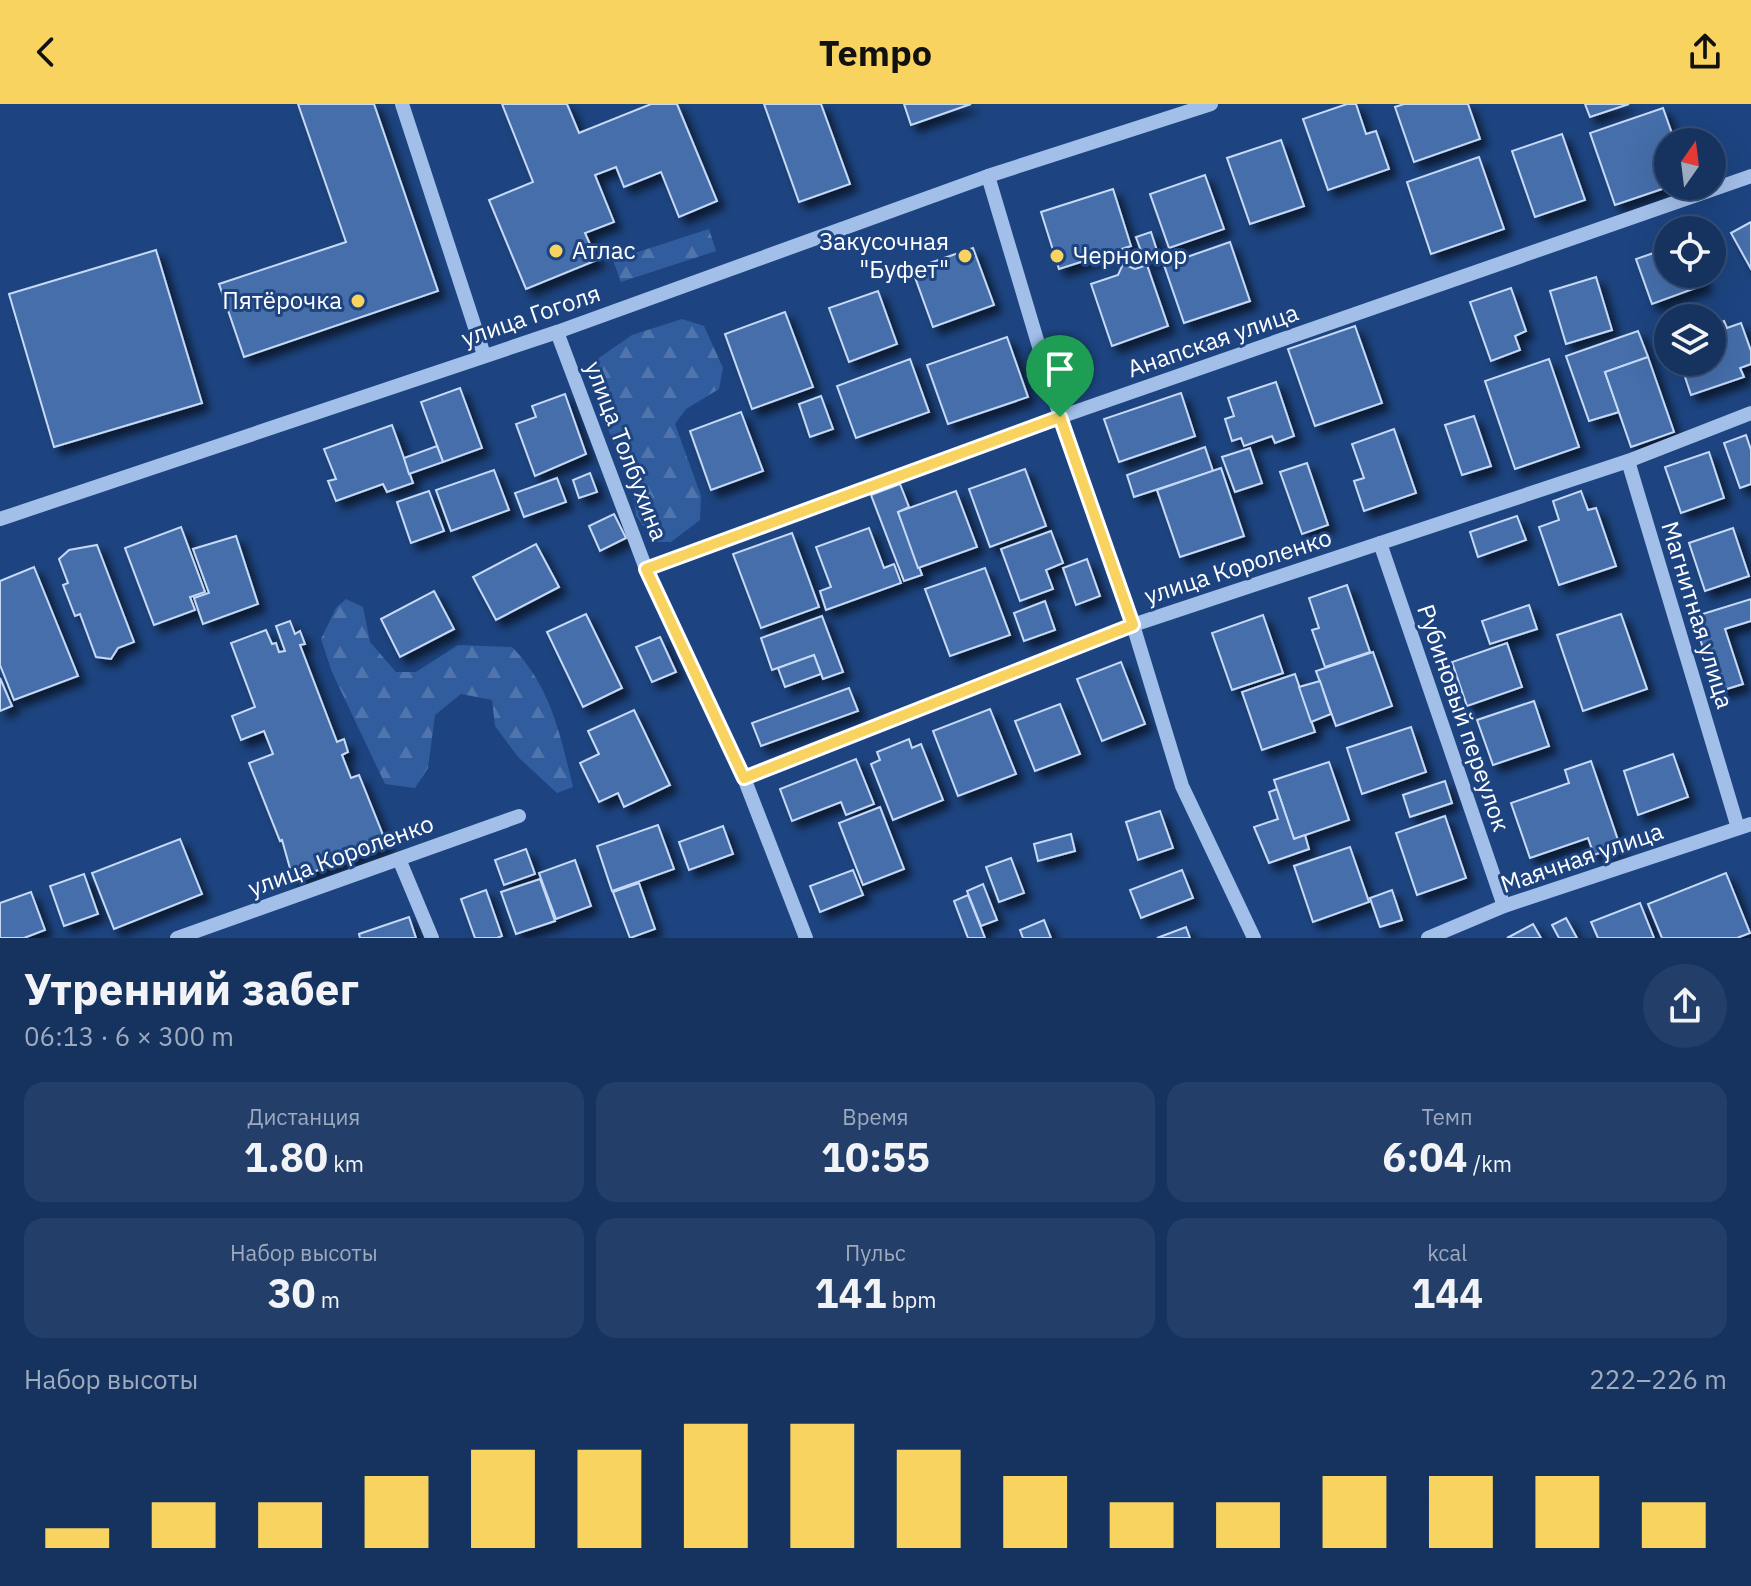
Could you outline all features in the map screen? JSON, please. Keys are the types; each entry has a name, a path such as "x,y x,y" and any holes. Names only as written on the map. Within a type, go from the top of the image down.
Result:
{"street":[{"path":"402,104 484,355"},
{"name":"улица Гоголя","path":"0,519 557,332 988,176 1211,104"},
{"path":"988,176 1060,417 1133,625 1182,786 1254,938"},
{"name":"Анапская улица","path":"646,569 1060,417 1751,176"},
{"name":"улица Толбухина","path":"557,332 646,569 744,778 806,938"},
{"name":"улица Короленко","path":"744,778 1133,625 1628,461 1751,413"},
{"name":"Магнитная улица","path":"1628,461 1745,826"},
{"name":"Рубиновый переулок","path":"1380,543 1504,906"},
{"name":"улица Короленко","path":"177,938 519,816"},
{"name":"Маячная улица","path":"1428,938 1504,906 1745,826"},
{"path":"399,859 432,938"}],"green space":[{"path":"709,229 716,251 621,282 613,260"},
{"path":"682,319 704,326 723,368 719,389 686,409 675,424 701,496 700,520 671,542 655,542 636,516 632,484 595,399 596,360 632,335"},
{"path":"346,599 363,607 370,642 396,672 416,672 458,645 512,647 545,695 573,787 557,793 518,757 495,726 492,700 461,694 435,715 428,768 415,788 385,784 332,672 321,639 336,608"}],"building":[{"path":"298,104 374,104 438,291 244,357 219,284 346,242"},
{"path":"502,104 567,104 579,133 651,104 677,104 717,201 679,217 661,172 624,187 616,167 595,175 614,222 585,233 597,260 526,289 489,200 533,182"},
{"path":"764,104 821,104 850,184 799,202"},
{"path":"904,104 971,104 911,125"},
{"path":"1347,104 1356,104 1366,134 1376,131 1389,169 1328,190 1303,119"},
{"path":"1404,104 1468,104 1480,139 1414,162 1395,107"},
{"path":"1585,104 1629,104 1590,117"},
{"path":"1663,108 1670,128 1654,128 1654,192 1615,205 1590,133"},
{"path":"1562,134 1585,200 1535,217 1512,151"},
{"path":"1281,140 1304,206 1250,224 1227,158"},
{"path":"1479,157 1504,229 1431,254 1407,182"},
{"path":"1205,175 1224,229 1169,248 1150,194"},
{"path":"1113,189 1131,246 1059,269 1041,212"},
{"path":"1751,222 1751,269 1731,233"},
{"path":"1151,232 1159,257 1145,262 1136,237"},
{"path":"1230,242 1250,301 1184,323 1164,265"},
{"path":"973,248 994,305 933,327 912,269"},
{"path":"156,250 202,403 54,447 9,294"},
{"path":"1654,253 1654,288 1696,288 1652,304 1636,259"},
{"path":"1123,264 1135,269 1147,265 1168,326 1112,346 1091,284 1118,275"},
{"path":"1596,277 1612,330 1566,344 1550,291"},
{"path":"1511,288 1526,331 1515,336 1520,350 1491,361 1470,302"},
{"path":"878,291 897,344 849,362 829,308"},
{"path":"785,312 813,387 752,409 725,334"},
{"path":"1741,323 1751,351 1751,364 1740,368 1744,377 1691,395 1685,376 1726,376 1726,326 1727,328"},
{"path":"1355,326 1382,403 1315,426 1288,349"},
{"path":"1638,331 1648,357 1605,372 1619,412 1589,421 1566,356"},
{"path":"1007,337 1028,397 948,424 927,365"},
{"path":"1648,357 1674,432 1631,447 1605,372"},
{"path":"910,359 929,412 856,438 837,386"},
{"path":"1549,359 1579,447 1515,469 1485,381"},
{"path":"1276,382 1294,436 1275,443 1272,436 1244,446 1241,438 1232,441 1225,419 1234,416 1228,398"},
{"path":"460,388 482,448 443,462 421,402"},
{"path":"1181,393 1195,436 1119,462 1104,419"},
{"path":"565,394 586,454 535,476 516,424 536,417 532,406"},
{"path":"821,396 833,429 810,437 799,404"},
{"path":"741,412 763,471 711,490 690,431"},
{"path":"1474,416 1491,466 1462,475 1445,425"},
{"path":"392,425 413,483 387,492 383,484 336,501 328,481 336,479 324,449"},
{"path":"1394,429 1416,493 1364,511 1354,481 1364,478 1352,444"},
{"path":"1746,435 1751,450 1751,484 1740,488 1724,443"},
{"path":"437,446 443,462 409,474 404,458"},
{"path":"1205,447 1213,471 1134,497 1127,475"},
{"path":"1250,448 1262,483 1235,492 1222,457"},
{"path":"1709,452 1724,498 1681,513 1665,467"},
{"path":"1307,463 1328,525 1302,534 1280,472"},
{"path":"1221,468 1244,536 1180,557 1157,490"},
{"path":"1025,469 1046,526 990,547 969,489"},
{"path":"494,470 509,510 451,531 436,490"},
{"path":"590,473 597,492 579,498 573,480"},
{"path":"557,478 566,502 524,517 515,493"},
{"path":"900,484 909,507 898,512 922,575 904,581 871,495"},
{"path":"429,491 444,531 411,543 397,502"},
{"path":"956,491 977,547 918,568 898,512"},
{"path":"1581,491 1588,510 1596,508 1616,566 1559,585 1539,527 1559,520 1553,501"},
{"path":"614,514 626,538 600,551 589,526"},
{"path":"1517,516 1526,540 1478,557 1470,532"},
{"path":"181,527 205,592 190,597 195,610 154,625 125,548"},
{"path":"869,528 884,568 894,564 901,583 826,610 820,591 831,587 816,547"},
{"path":"1733,528 1749,576 1705,591 1689,543"},
{"path":"1051,531 1063,563 1046,570 1053,589 1020,601 1001,549"},
{"path":"792,533 819,607 761,628 733,554"},
{"path":"236,536 258,604 203,624 194,598 209,593 193,549"},
{"path":"536,544 559,587 496,620 473,577"},
{"path":"97,545 134,642 118,648 111,659 96,657 80,614 75,616 63,585 68,583 59,559 69,550"},
{"path":"1087,559 1100,596 1076,605 1063,568"},
{"path":"34,567 78,676 14,700 0,665 0,581"},
{"path":"985,568 1010,635 950,656 925,589"},
{"path":"1347,585 1370,652 1325,667 1312,630 1319,628 1309,598"},
{"path":"434,591 454,629 400,657 381,619"},
{"path":"1751,599 1751,621 1725,629 1743,684 1717,692 1693,617"},
{"path":"1045,601 1055,630 1024,641 1014,613"},
{"path":"1529,605 1537,629 1490,644 1482,621"},
{"path":"586,614 622,688 583,707 547,632"},
{"path":"1621,614 1647,689 1583,711 1557,635"},
{"path":"1263,615 1283,673 1232,690 1212,633"},
{"path":"822,616 843,672 823,679 814,655 772,670 761,638"},
{"path":"290,621 295,634 300,631 305,644 300,645 337,742 344,739 348,752 342,755 351,778 359,775 387,845 367,853 366,848 360,851 361,855 293,879 282,840 249,763 273,754 264,731 241,740 232,716 255,707 231,643 266,630 279,652 285,651 276,626"},
{"path":"660,637 676,672 652,682 636,647"},
{"path":"1507,643 1522,687 1467,706 1452,662"},
{"path":"1373,652 1392,706 1336,726 1316,671"},
{"path":"814,655 821,674 785,687 778,668"},
{"path":"1121,662 1145,724 1102,741 1077,679"},
{"path":"1295,674 1315,732 1262,750 1242,692"},
{"path":"0,678 12,706 0,711"},
{"path":"1320,681 1331,714 1311,722 1299,687"},
{"path":"849,688 858,711 761,746 752,723"},
{"path":"1534,701 1549,746 1493,765 1477,720"},
{"path":"1060,704 1080,754 1035,771 1015,721"},
{"path":"990,709 1016,774 958,796 933,731"},
{"path":"634,710 670,785 624,807 618,793 599,802 580,763 599,754 588,731"},
{"path":"1411,727 1426,772 1362,794 1347,748"},
{"path":"909,739 912,748 921,744 943,800 893,820 871,764 880,760 877,752"},
{"path":"1673,754 1688,797 1638,815 1624,771"},
{"path":"856,759 874,804 846,815 841,802 792,821 780,789"},
{"path":"1591,761 1620,846 1594,855 1588,838 1530,858 1511,803 1569,783 1565,770"},
{"path":"1329,762 1349,820 1294,839 1274,780"},
{"path":"1445,781 1452,803 1410,817 1403,795"},
{"path":"1277,789 1294,839 1305,835 1309,849 1269,863 1254,827 1278,819 1269,792"},
{"path":"880,807 904,869 863,885 839,823"},
{"path":"1160,811 1173,848 1138,860 1126,822"},
{"path":"1445,816 1466,878 1417,895 1396,833"},
{"path":"658,825 674,869 612,891 597,846"},
{"path":"723,826 733,854 689,870 679,842"},
{"path":"1071,834 1075,851 1038,861 1034,844"},
{"path":"180,839 202,894 114,929 92,873"},
{"path":"1350,847 1369,902 1313,922 1294,866"},
{"path":"526,849 535,874 504,885 495,860"},
{"path":"1011,858 1024,893 999,902 986,867"},
{"path":"575,860 591,906 556,919 539,873"},
{"path":"853,870 863,895 820,912 810,886"},
{"path":"1182,870 1193,898 1141,918 1130,890"},
{"path":"1726,873 1750,933 1737,938 1662,938 1648,904"},
{"path":"84,874 98,914 64,926 50,886"},
{"path":"540,879 555,921 516,934 501,892"},
{"path":"639,883 655,929 630,938 613,892"},
{"path":"983,884 997,920 981,926 967,891"},
{"path":"486,890 502,936 475,938 461,899"},
{"path":"1392,890 1402,920 1380,927 1370,898"},
{"path":"31,892 45,930 24,938 0,938 0,903"},
{"path":"968,895 985,938 968,938 954,901"},
{"path":"1640,903 1654,938 1598,938 1591,922"},
{"path":"409,917 416,938 360,938 359,934"},
{"path":"1566,918 1577,938 1559,938 1552,925"},
{"path":"1044,920 1051,938 1023,938 1020,930"},
{"path":"1533,924 1541,938 1507,938"},
{"path":"1186,927 1190,938 1157,938"}],"place":[{"name":"Атлас","path":"556,251"},
{"name":"Закусочная \"Буфет\"","path":"965,256"},
{"name":"Черномор","path":"1057,256"},
{"name":"Пятёрочка","path":"358,301"}],"route":[{"path":"1060,417 1133,625 744,778 646,569 1060,417"}]}
